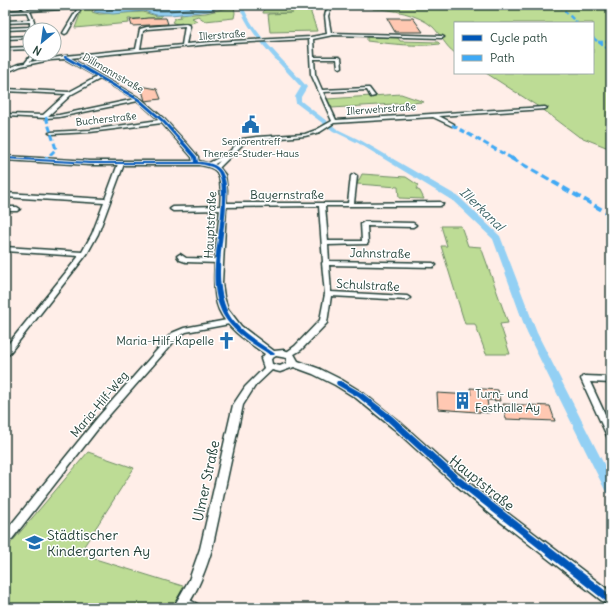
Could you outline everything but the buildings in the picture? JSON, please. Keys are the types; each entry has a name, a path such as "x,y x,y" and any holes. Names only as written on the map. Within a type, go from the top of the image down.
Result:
{"main road":[{"path":"5,158 120,164 196,163 209,165 216,168"},
{"name":"Hauptstraße","path":"216,168 221,175 224,207 218,286 223,310 247,336 272,354"},
{"path":"280,352 290,359 284,369 277,369 270,367 267,364 266,359 272,354 280,352"},
{"name":"Hauptstraße","path":"290,359 334,380 360,395 390,418 459,482 611,600"}],"street":[{"path":"5,22 32,21 31,15 21,5"},
{"path":"329,34 326,14 330,5"},
{"path":"5,12 80,6"},
{"path":"65,33 80,6"},
{"path":"138,50 143,28 182,25 188,26 184,46"},
{"path":"5,29 22,29"},
{"name":"Illerstraße","path":"5,72 27,63 65,57 255,40 311,38 329,34 442,37"},
{"path":"5,38 22,37"},
{"path":"311,38 313,74 333,123"},
{"path":"5,49 22,48"},
{"name":"Dillmannstraße","path":"65,57 140,100 163,121 195,157 196,163"},
{"path":"313,58 339,58 340,67"},
{"path":"46,117 45,115 70,93 100,77"},
{"path":"320,91 368,89 373,96"},
{"path":"5,90 70,93"},
{"path":"5,115 46,117 140,100"},
{"name":"Illerwehrstraße","path":"216,168 241,142 247,139 305,135 333,123 545,108"},
{"path":"432,115 452,125"},
{"name":"Bucherstraße","path":"51,132 90,131 163,121"},
{"name":"Illerwehrstraße","path":"209,165 228,155"},
{"path":"5,353 84,254 95,234 120,164"},
{"path":"351,205 354,176"},
{"path":"5,195 106,201"},
{"name":"Bayernstraße","path":"173,209 322,205 440,204"},
{"name":"Schulstraße","path":"290,359 324,321 328,294 322,205"},
{"path":"5,209 17,210"},
{"path":"324,243 365,242 364,224 413,225"},
{"path":"5,249 84,254"},
{"path":"180,256 182,259 186,260 219,261"},
{"name":"Jahnstraße","path":"326,263 434,266"},
{"name":"Schulstraße","path":"328,294 406,298"},
{"name":"Maria-Hilf-Weg","path":"8,536 101,419 175,335 184,330 232,321"},
{"name":"Ulmer Straße","path":"182,605 201,566 206,549 238,405 243,395 257,378 270,367"},
{"path":"611,380 585,379 611,436"},
{"path":"182,605 195,608"}],"green space":[{"path":"95,5 92,12 99,14 143,12 157,16 162,15 160,18 128,19 129,23 75,28 83,6"},
{"path":"229,5 234,5 234,18 205,21 198,16 192,18 197,21 191,23 181,24 172,22 175,18 181,17 180,15 206,13 227,8"},
{"path":"265,5 312,5 311,13 317,31 270,32 268,14 293,13 263,13"},
{"path":"370,5 611,5 611,149 578,136 545,111 488,74 594,74 594,22 454,22 454,52 427,22 404,13 373,9"},
{"path":"367,37 398,38 400,41 438,42 440,44 394,44 367,41"},
{"path":"401,94 424,102 332,108 327,99"},
{"path":"362,174 406,177 418,185 416,189 420,191 424,199 399,198 398,187 357,184"},
{"path":"441,226 461,226 468,246 481,247 508,323 500,324 510,354 486,354 475,324 465,324 441,246 447,246"},
{"path":"88,452 134,468 79,554 186,587 171,608 5,608 5,550"}],"water":[{"path":"99,5 227,5 209,11 156,15 144,11 113,14 94,12"}],"waterway":[{"name":"Illerkanal","path":"245,5 242,8 244,14 258,35 304,87 298,97 298,102 335,130 360,142 456,199 497,238 532,333 611,490"}],"marked path":[{"path":"559,5 576,22"},
{"path":"594,39 611,51"},
{"path":"598,42 611,42"},
{"path":"46,117 56,149 46,160"},
{"path":"452,125 611,215"},
{"path":"5,540 8,536"}],"cycle path":[{"path":"65,57 139,100 163,121 185,145 195,157 196,163"},
{"path":"5,158 90,163 199,163 216,168 220,172 224,187 218,269 219,297 223,309 232,322 251,339 272,354"},
{"path":"339,383 360,395 389,418 454,477 611,600"}],"place":[{"name":"Seniorentreff Therese-Studer-Haus","path":"251,124"},
{"name":"Maria-Hilf-Kapelle","path":"227,340"},
{"name":"Turn- und Festhalle Ay","path":"462,400"},
{"name":"Städtischer Kindergarten Ay","path":"34,543"}]}
